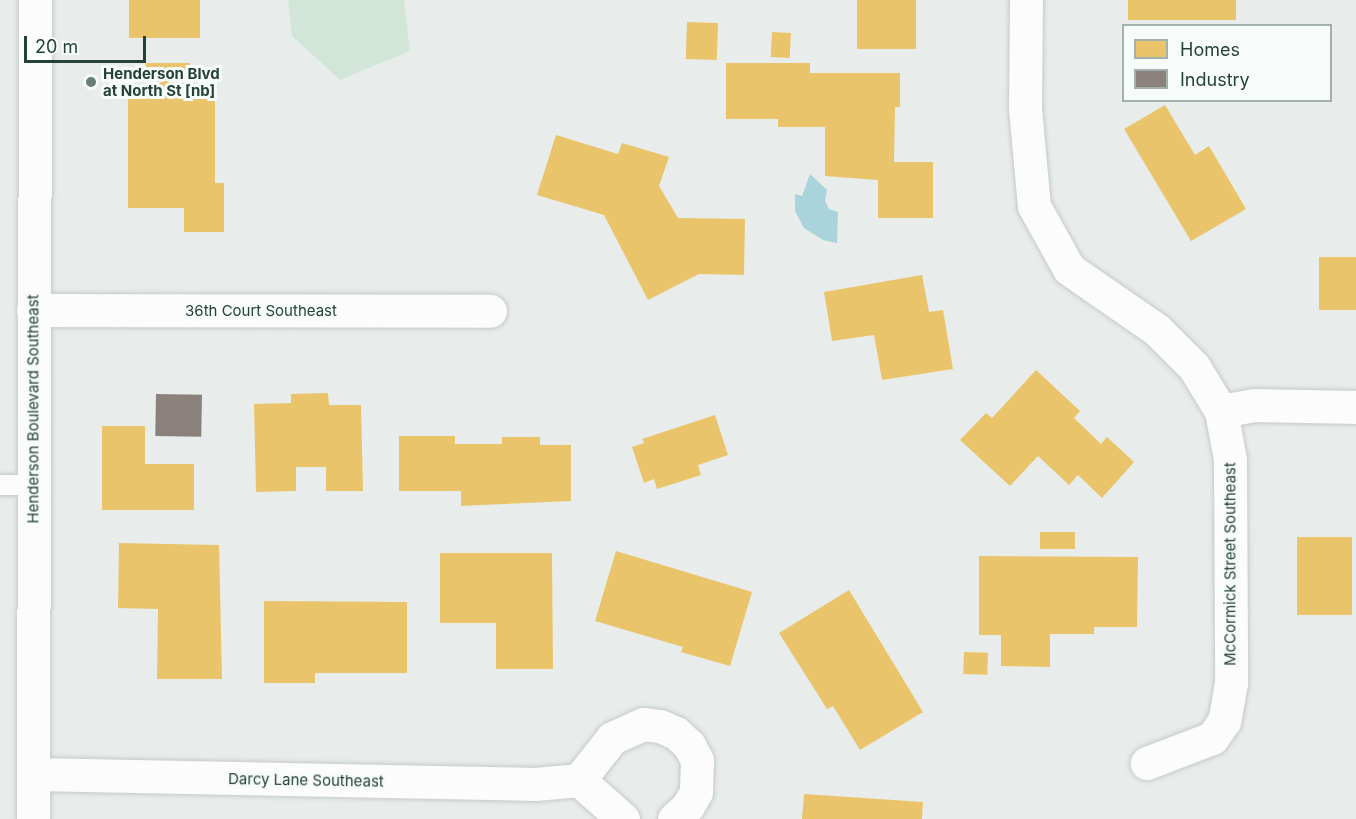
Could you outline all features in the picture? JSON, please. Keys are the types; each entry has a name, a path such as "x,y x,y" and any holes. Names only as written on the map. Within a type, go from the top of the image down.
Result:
{"street":[{"name":"Henderson Boulevard Southeast","path":"33,819 35,0"},
{"name":"McCormick Street Southeast","path":"1026,0 1025,108 1034,206 1069,269 1157,330 1194,367 1221,411 1230,459 1231,683 1224,721 1212,738 1147,763"},
{"name":"36th Court Southeast","path":"33,310 490,311"},
{"path":"1221,411 1254,405 1356,407"},
{"path":"622,819 579,780 612,738 643,724 660,726 689,745 698,768 696,792 688,806 674,819"},
{"name":"Darcy Lane Southeast","path":"33,774 535,784 579,780"}],"lane":[{"path":"0,485 33,485"}],"green space":[{"path":"288,0 404,0 410,51 340,80 292,36"}],"water":[{"path":"810,174 827,190 825,201 829,209 838,212 837,243 823,240 804,228 795,211 795,194 802,196"}],"building: Homes":[{"path":"129,0 200,0 200,38 129,38"},
{"path":"857,0 916,0 916,49 857,49"},
{"path":"1128,0 1236,0 1236,20 1128,20"},
{"path":"687,22 718,23 717,60 686,59"},
{"path":"772,32 791,33 790,58 771,57"},
{"path":"146,63 190,63 190,86 215,86 215,183 224,183 224,232 184,232 184,208 128,208 128,84 146,84"},
{"path":"726,63 810,63 810,73 900,73 900,107 895,107 894,162 933,162 933,218 878,218 878,180 825,176 825,127 778,127 778,119 726,119"},
{"path":"1165,105 1195,155 1209,146 1246,209 1191,241 1124,129"},
{"path":"556,135 618,154 622,143 669,157 659,186 678,218 745,219 744,275 699,274 648,300 604,215 537,195"},
{"path":"1319,257 1356,257 1356,310 1319,310"},
{"path":"922,275 929,312 943,310 953,369 882,380 874,335 832,341 824,292"},
{"path":"1036,370 1080,411 1074,418 1101,444 1107,437 1134,462 1102,498 1078,475 1069,485 1038,456 1010,486 960,440 986,413 992,418"},
{"path":"328,393 329,405 361,405 363,491 326,491 326,467 296,467 296,491 256,492 254,404 291,403 291,394"},
{"path":"715,415 728,455 698,465 701,475 657,489 654,479 644,483 632,447 644,443 642,439"},
{"path":"102,426 145,426 145,464 194,464 194,510 102,510"},
{"path":"399,436 455,436 455,444 502,444 502,437 540,437 540,445 571,445 571,501 461,506 461,491 399,491"},
{"path":"1040,532 1075,532 1075,549 1040,549"},
{"path":"1297,537 1352,537 1352,615 1297,615"},
{"path":"119,543 219,545 222,679 157,679 158,609 118,608"},
{"path":"616,551 752,592 730,666 681,652 683,647 595,621"},
{"path":"440,553 552,553 553,669 496,669 496,623 440,623"},
{"path":"979,556 1138,557 1137,627 1094,627 1094,634 1050,634 1050,667 1001,666 1001,635 979,635"},
{"path":"849,590 923,712 860,750 833,706 827,709 779,633"},
{"path":"264,601 407,602 407,673 315,673 315,683 264,683"},
{"path":"964,652 988,653 987,675 963,674"},
{"path":"804,794 923,802 922,819 802,819"}],"building: Industry":[{"path":"156,394 202,395 201,437 155,436"}],"place":[{"name":"Henderson Blvd at North St [nb]","path":"91,82"}]}
